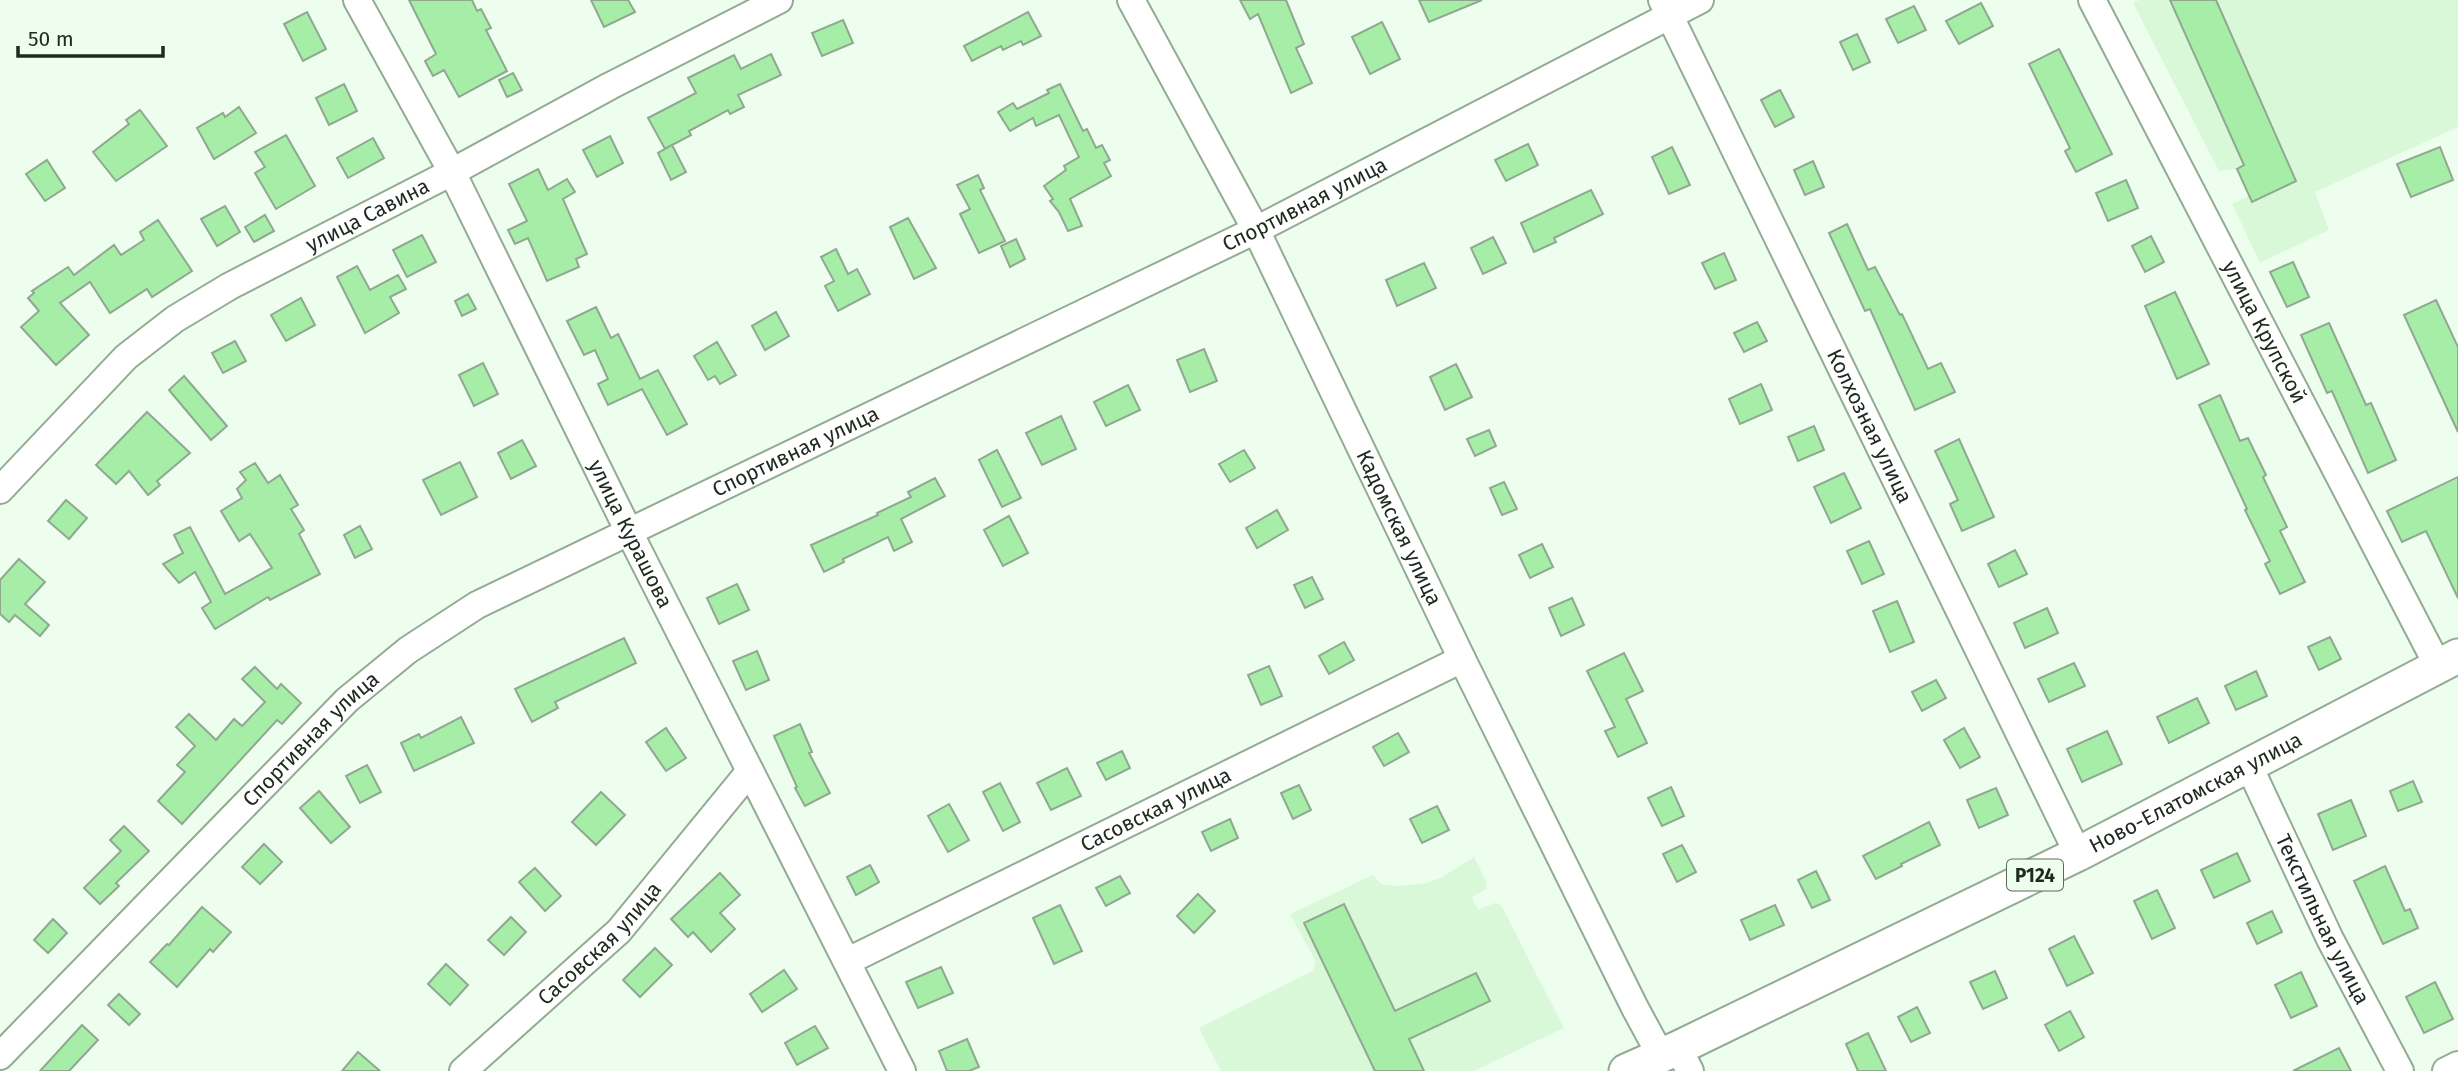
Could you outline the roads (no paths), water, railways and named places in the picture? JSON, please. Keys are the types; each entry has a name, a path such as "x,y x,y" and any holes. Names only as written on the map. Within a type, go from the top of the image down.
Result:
{"main road":[{"name":"Ново-Елатомская улица","path":"1626,1071 1676,1058 2078,855 2448,661"}],"street":[{"name":"улица Курашова","path":"357,0 452,173 629,532 902,1071"},
{"name":"улица Савина","path":"0,490 126,357 175,319 230,286 452,173 610,86 779,0"},
{"name":"Кадомская улица","path":"1131,0 1256,230 1462,659 1635,1008 1676,1058"},
{"name":"Спортивная улица","path":"0,1056 347,700 408,650 477,604 1256,230 1666,8 1700,0"},
{"name":"улица Крупской","path":"2092,0 2448,661"},
{"name":"Колхозная улица","path":"1666,8 2078,855"},
{"name":"Сасовская улица","path":"848,961 1462,659"},
{"name":"Текстильная улица","path":"2249,766 2330,939 2400,1071"},
{"name":"Сасовская улица","path":"463,1071 618,931 750,771"},
{"path":"2446,1071 2458,1065"}]}
